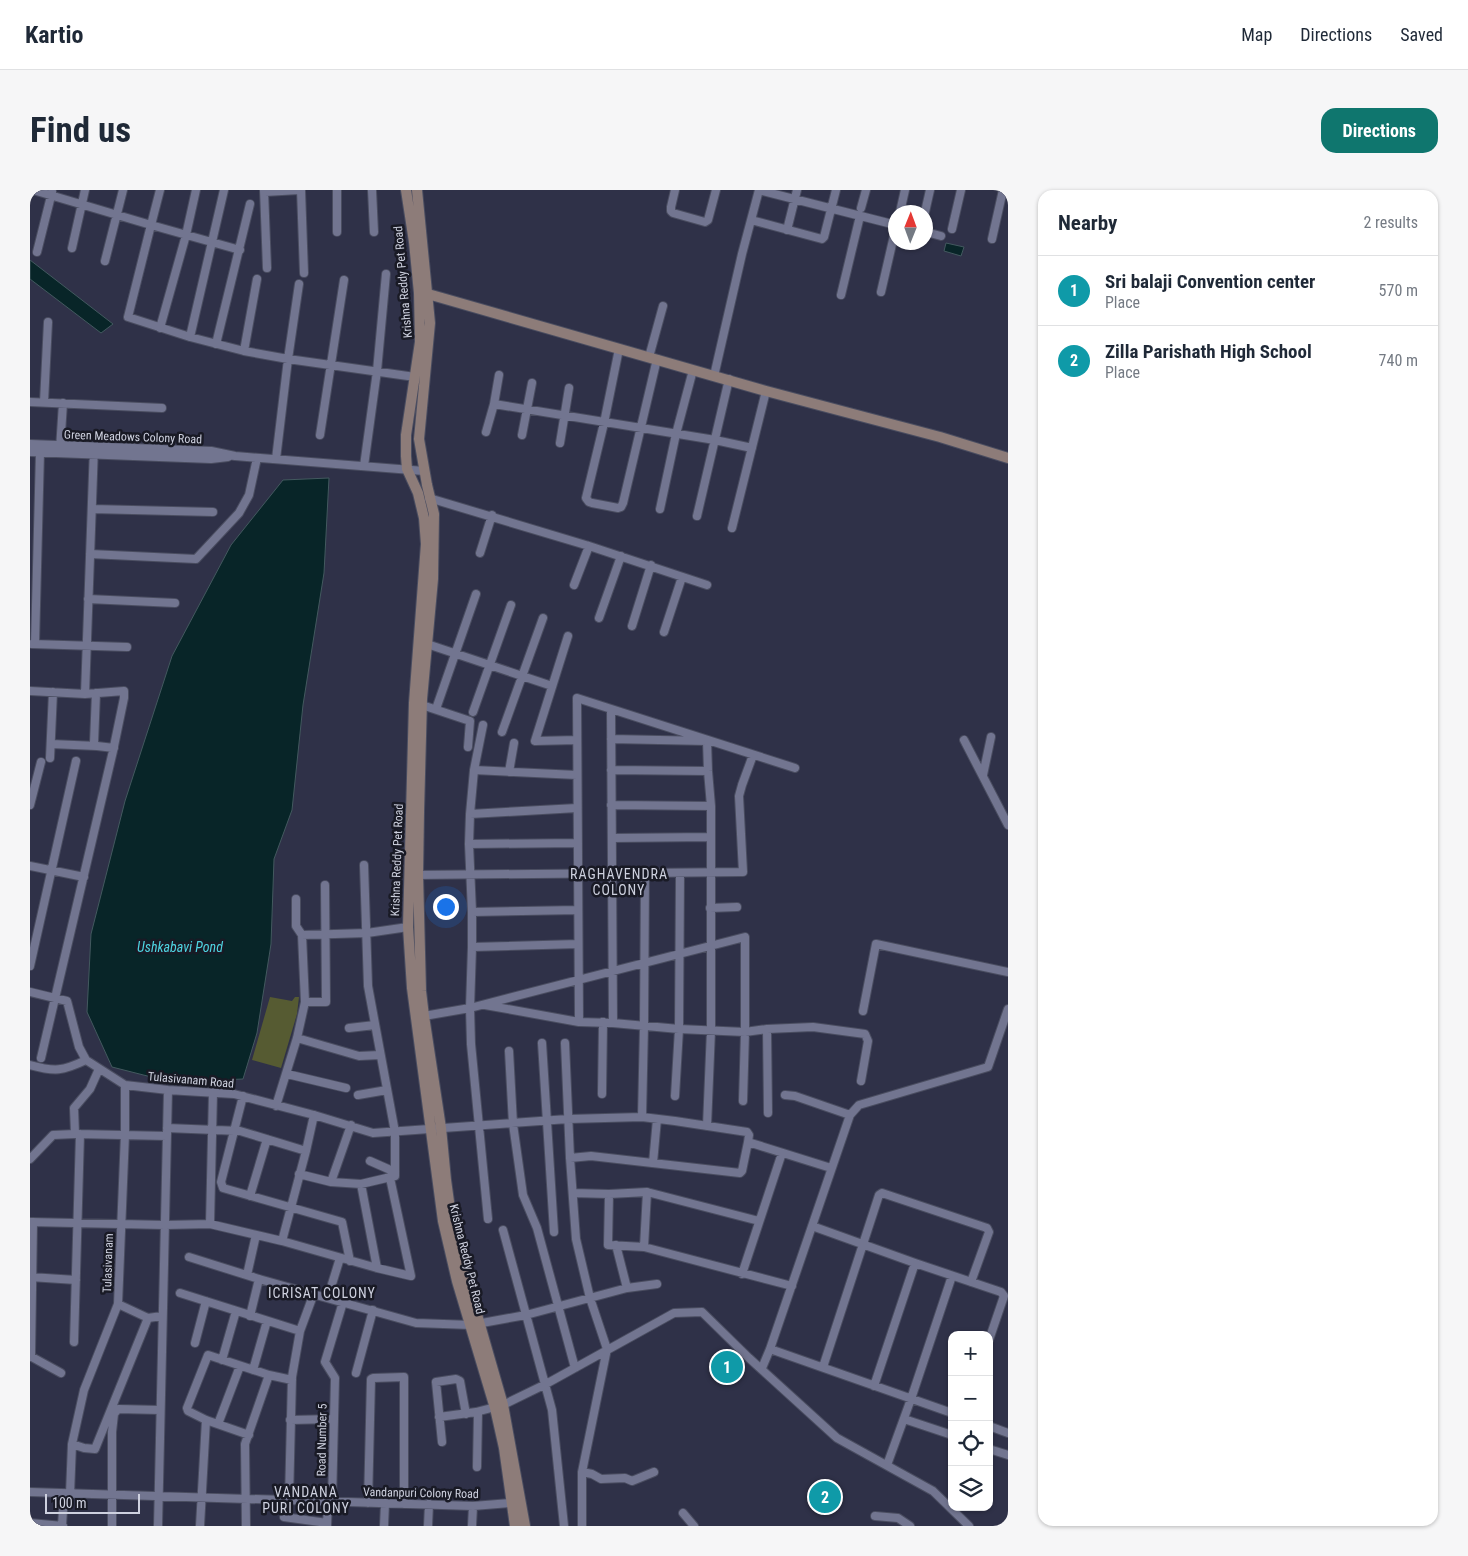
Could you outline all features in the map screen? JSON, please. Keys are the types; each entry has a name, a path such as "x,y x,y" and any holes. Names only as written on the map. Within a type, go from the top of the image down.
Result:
{"main road":[{"name":"Krishna Reddy Pet Road","path":"406,190 414,242 419,295 420,347 405,446 407,469 418,493 424,518 426,544 414,702 413,876 421,990 436,1129"},
{"name":"Krishna Reddy Pet Road","path":"417,190 430,323 420,436 424,471 434,514 433,579 422,705 413,876 408,927 412,988 446,1180 453,1231 499,1406 525,1526"},
{"path":"428,294 766,391 940,437 1008,458"},
{"path":"406,435 420,436"},
{"name":"Krishna Reddy Pet Road","path":"499,1406 515,1526"}],"street":[{"path":"33,190 52,193 151,225 240,250"},
{"path":"72,248 85,190"},
{"path":"105,261 123,190"},
{"path":"160,190 128,317 244,352 415,376"},
{"path":"160,328 186,235 196,190"},
{"path":"190,337 224,190"},
{"path":"267,268 264,191 300,190 304,273"},
{"path":"337,190 337,232"},
{"path":"372,190 374,232"},
{"path":"675,190 671,211 705,222 708,220 716,190"},
{"path":"714,376 759,190 831,209 861,212 888,223"},
{"path":"787,230 797,190"},
{"path":"751,220 822,239 836,190"},
{"path":"841,295 866,190"},
{"path":"902,205 905,190"},
{"path":"926,205 930,190"},
{"path":"952,229 961,190"},
{"path":"992,239 1003,190"},
{"path":"37,252 52,193"},
{"path":"216,344 250,204"},
{"path":"933,234 942,236"},
{"path":"880,292 890,250"},
{"path":"364,466 377,371 386,274"},
{"path":"244,352 257,279"},
{"path":"320,435 344,280"},
{"path":"276,459 299,284"},
{"path":"619,349 586,498 589,502 616,508 623,503 641,428 663,306"},
{"path":"44,402 48,322"},
{"path":"660,509 692,370"},
{"path":"486,432 494,404 499,375"},
{"path":"697,516 729,380"},
{"path":"522,435 532,383"},
{"path":"560,443 569,388"},
{"path":"732,528 766,391"},
{"path":"30,402 162,408"},
{"path":"60,449 63,403"},
{"path":"494,404 715,440 752,448"},
{"name":"Green Meadows Colony Road","path":"30,444 60,449 212,459 235,456 424,471"},
{"name":"Green Meadows Colony Road","path":"30,452 60,449"},
{"path":"85,694 94,450"},
{"path":"40,452 33,644 128,647"},
{"path":"90,554 196,559 238,513 249,495 257,458"},
{"path":"430,498 651,565 707,585"},
{"path":"92,509 213,512"},
{"path":"480,553 492,516"},
{"path":"574,585 589,546"},
{"path":"599,618 621,556"},
{"path":"632,626 651,565"},
{"path":"664,632 682,577"},
{"path":"437,706 476,594"},
{"path":"88,600 174,602"},
{"path":"473,712 511,604"},
{"path":"502,732 543,618"},
{"path":"568,636 535,741 577,740"},
{"path":"427,644 552,686"},
{"path":"30,691 85,694 124,691 114,748 41,1058"},
{"path":"50,758 53,692"},
{"path":"96,693 94,743 97,746"},
{"path":"579,1022 576,698 795,768"},
{"path":"422,705 470,721 468,747"},
{"path":"611,710 613,1023"},
{"path":"483,725 474,770 470,814 469,844 472,912 470,1008 471,1044 488,1219"},
{"path":"983,775 992,737"},
{"path":"611,739 707,741"},
{"path":"964,740 1008,824"},
{"path":"707,741 711,806 711,1030 707,1126"},
{"path":"509,772 514,743"},
{"path":"51,744 114,748"},
{"path":"413,876 742,872 740,796 753,755"},
{"path":"30,966 76,761"},
{"path":"30,805 42,762"},
{"path":"474,770 577,776"},
{"path":"611,770 708,771"},
{"path":"612,804 711,806"},
{"path":"470,814 577,808"},
{"path":"612,838 711,837"},
{"path":"469,844 578,843"},
{"path":"61,1373 31,1356 32,1222 165,1225 210,1224 282,1241 411,1276 392,1175 395,1132 368,986 364,865"},
{"path":"30,866 84,877"},
{"path":"675,1096 679,1029 680,872"},
{"path":"642,1117 645,873"},
{"path":"305,1002 326,1002 325,886"},
{"path":"276,1106 287,1074 305,1002 302,935 296,926 296,899"},
{"path":"710,908 737,907"},
{"path":"472,912 578,910"},
{"path":"302,935 367,933 408,927"},
{"path":"424,1016 470,1008 745,937 744,1101"},
{"path":"472,947 578,944"},
{"path":"863,1011 876,944 1008,972"},
{"path":"30,992 67,1002 79,1047 86,1060 72,1067 60,1070 44,1069 30,1065"},
{"path":"484,1004 579,1022 745,1032 813,1027 865,1034 868,1041 862,1081"},
{"path":"762,1368 850,1115 859,1104 988,1067 1008,1009"},
{"path":"602,1094 603,1022"},
{"path":"349,1028 375,1025"},
{"path":"766,1029 768,1113"},
{"path":"297,1038 359,1056 380,1055"},
{"path":"542,1043 554,1232"},
{"path":"565,1043 576,1239 590,1298 607,1350 582,1472 582,1526"},
{"path":"509,1051 513,1124 524,1195 537,1228 575,1368"},
{"name":"Tulasivanam Road","path":"86,1060 125,1085 243,1096 351,1125 373,1133 568,1119 642,1117 747,1132 749,1135 748,1142"},
{"path":"74,1342 78,1222 78,1134 74,1108 90,1089 99,1069"},
{"path":"287,1074 346,1088"},
{"name":"Tulasivanam","path":"62,1526 72,1444 84,1390 118,1304 125,1134 125,1085"},
{"path":"158,1526 168,1090"},
{"path":"358,1095 387,1090"},
{"path":"210,1224 213,1092"},
{"path":"785,1095 795,1096 850,1115"},
{"path":"243,1096 221,1182 223,1188 342,1222 350,1261"},
{"path":"282,1241 314,1115"},
{"path":"653,1163 657,1119"},
{"path":"331,1182 351,1125"},
{"path":"30,1158 53,1135 213,1130 240,1131 306,1151"},
{"path":"250,1196 267,1139"},
{"path":"570,1158 591,1156 740,1173 748,1142 832,1168"},
{"path":"742,1274 782,1153"},
{"path":"370,1161 392,1175"},
{"path":"299,1174 331,1182 361,1184 392,1175"},
{"path":"361,1184 376,1268"},
{"path":"573,1193 647,1192 759,1221"},
{"path":"644,1247 647,1192"},
{"path":"823,1367 879,1195 882,1193 987,1228 989,1232 971,1282"},
{"path":"609,1194 608,1244 644,1247 792,1286"},
{"path":"812,1226 1002,1292 1004,1296 992,1331"},
{"path":"503,1230 552,1410 564,1526"},
{"path":"247,1275 256,1235"},
{"path":"616,1245 627,1288"},
{"path":"189,1257 259,1279 416,1323 476,1324 526,1315 627,1288 657,1284"},
{"path":"328,1297 340,1258"},
{"path":"874,1386 915,1263"},
{"path":"887,1465 952,1276"},
{"path":"31,1278 76,1280"},
{"path":"250,1316 259,1279"},
{"path":"180,1293 300,1331"},
{"path":"289,1500 292,1380 300,1331 314,1293"},
{"path":"195,1343 206,1302"},
{"name":"Road Number 5","path":"327,1525 330,1501 335,1378 325,1362 343,1302"},
{"path":"118,1304 148,1318 162,1316"},
{"path":"356,1373 374,1310"},
{"path":"222,1360 236,1311"},
{"path":"439,1417 478,1412 499,1406 546,1384 674,1314 702,1312 837,1438 933,1491 969,1526"},
{"path":"72,1444 94,1449 148,1318"},
{"path":"253,1370 267,1321"},
{"path":"770,1349 948,1412"},
{"path":"249,1435 206,1420 188,1411 187,1408 207,1356 292,1380"},
{"path":"218,1424 240,1366"},
{"path":"246,1526 246,1444 269,1375"},
{"path":"368,1503 371,1379 404,1377 404,1504"},
{"path":"442,1442 435,1384 438,1381 456,1378 460,1381 466,1414"},
{"path":"112,1526 112,1432 114,1414 118,1409 160,1410"},
{"path":"477,1467 478,1412"},
{"path":"904,1419 948,1435"},
{"path":"200,1526 206,1420"},
{"path":"290,1420 334,1420"},
{"path":"993,1427 1008,1433"},
{"path":"993,1450 1008,1455"},
{"path":"582,1472 592,1474 601,1479 626,1478 632,1481 654,1472"},
{"name":"Vandanpuri Colony Road","path":"30,1492 473,1506 511,1504"},
{"path":"384,1526 385,1503"},
{"path":"428,1526 429,1504"},
{"path":"472,1526 473,1506"},
{"path":"683,1513 694,1526"},
{"path":"875,1516 898,1518 910,1526"},
{"path":"284,1517 327,1525"},
{"path":"30,1523 62,1526"}],"green space":[{"path":"270,997 292,1001 295,997 299,997 297,1014 281,1068 252,1060"}],"water":[{"path":"946,243 964,247 961,256 944,251"},
{"path":"30,260 113,324 101,333 30,279"},
{"name":"Ushkabavi Pond","path":"329,478 324,573 303,705 292,810 274,859 271,944 257,1033 243,1079 171,1082 112,1067 87,1012 91,934 125,801 172,656 231,545 283,480"}],"place":[{"name":"Sri balaji Convention center","path":"727,1367"},
{"name":"Zilla Parishath High School","path":"825,1497"}],"district":[{"name":"RAGHAVENDRA COLONY","path":"619,882"},
{"name":"ICRISAT COLONY","path":"322,1293"},
{"name":"VANDANA PURI COLONY","path":"306,1500"}]}
